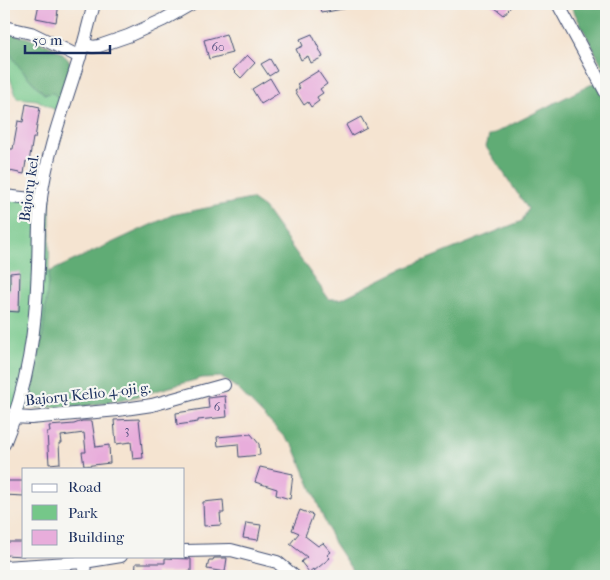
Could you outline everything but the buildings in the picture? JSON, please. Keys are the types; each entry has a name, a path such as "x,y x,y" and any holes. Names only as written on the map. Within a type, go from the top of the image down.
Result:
{"street":[{"name":"Bajorų kel.","path":"4,444 23,388 34,328 41,200 51,148 84,44 94,4"},
{"path":"84,44 93,47 99,46 128,36 192,4"},
{"path":"558,4 606,93"},
{"path":"4,27 31,33 80,57"},
{"path":"4,196 41,200"},
{"name":"Bajorų Kelio 4-oji g.","path":"14,417 31,418 152,405 224,385"},
{"path":"185,551 231,550 277,562 294,576"},
{"path":"4,567 84,562 109,558"},
{"path":"84,562 85,576"}],"green space":[{"path":"570,4 606,4 606,73"},
{"path":"4,32 9,33 6,46 25,74 44,94 53,93 62,98 55,110 37,100 17,98 4,61"},
{"path":"9,33 53,48 67,59 71,65 62,98 59,99 53,93 45,94 19,67 6,43 6,36"},
{"path":"606,77 606,576 356,576 334,543 294,447 238,389 221,377 202,378 131,398 81,407 26,408 42,342 49,272 172,215 251,199 264,208 329,299 341,299 398,271 522,221 528,209 486,147 489,136"},
{"path":"4,191 50,196 50,247 45,322 36,372 21,422 4,463"}]}
